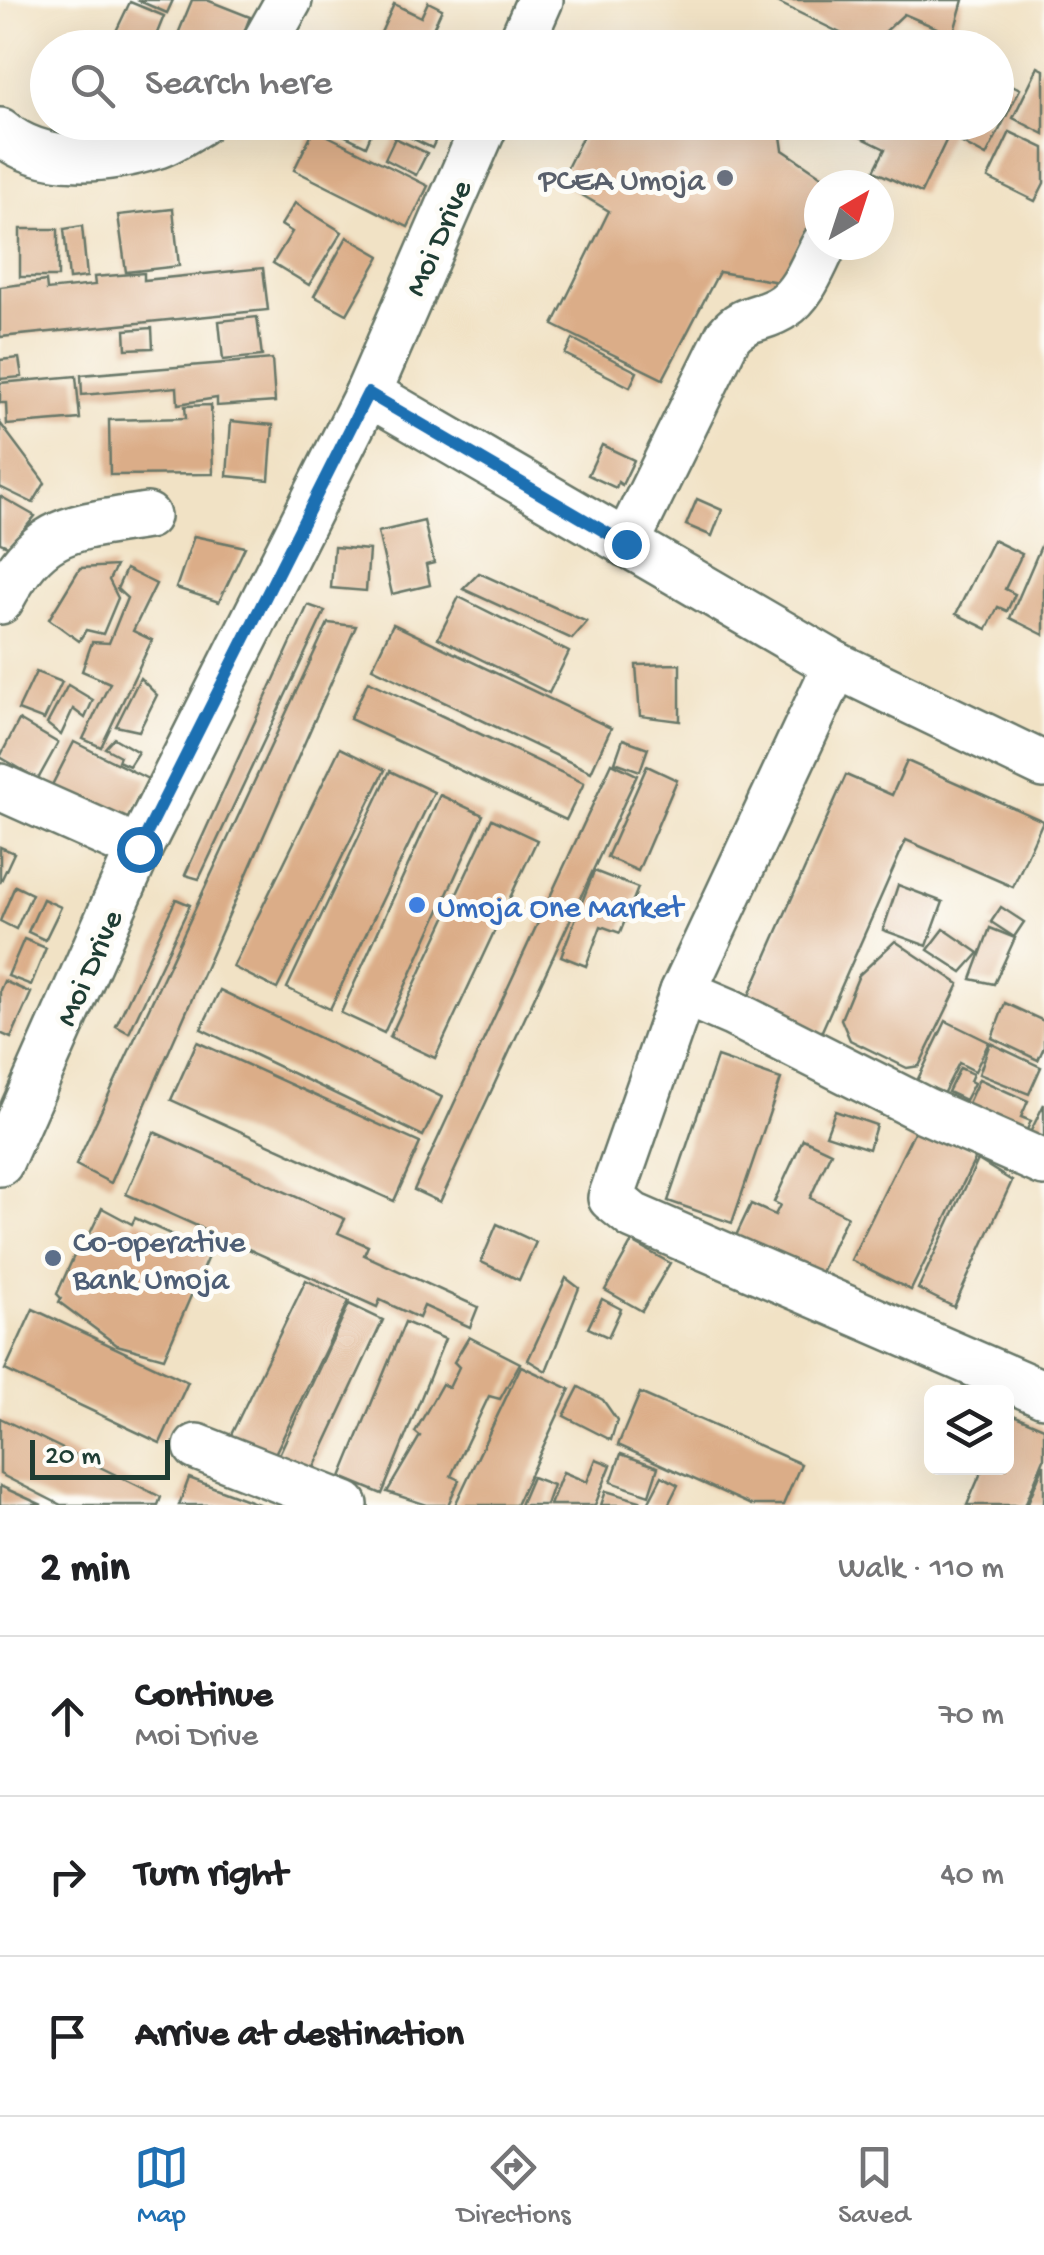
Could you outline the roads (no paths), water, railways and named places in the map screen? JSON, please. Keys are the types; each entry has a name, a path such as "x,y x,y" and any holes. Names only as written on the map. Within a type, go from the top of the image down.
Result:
{"street":[{"path":"272,30 289,0"},
{"path":"527,30 540,0"},
{"path":"0,131 16,145 81,160 166,140"},
{"name":"Moi Drive","path":"0,1163 139,849 368,393 478,140"},
{"path":"626,544 728,336 747,319 772,314 788,304 816,260"},
{"path":"368,393 836,665 1044,765"},
{"path":"0,601 30,553 70,528 147,516"},
{"path":"836,665 682,992 610,1198 633,1216 1044,1394"},
{"path":"0,787 139,849"},
{"path":"682,992 1044,1164"},
{"path":"196,1447 345,1505"}],"place":[{"name":"PCEA Umoja","path":"725,178"},
{"name":"Umoja One Market","path":"417,905"},
{"name":"Co-operative Bank Umoja","path":"53,1258"}]}
